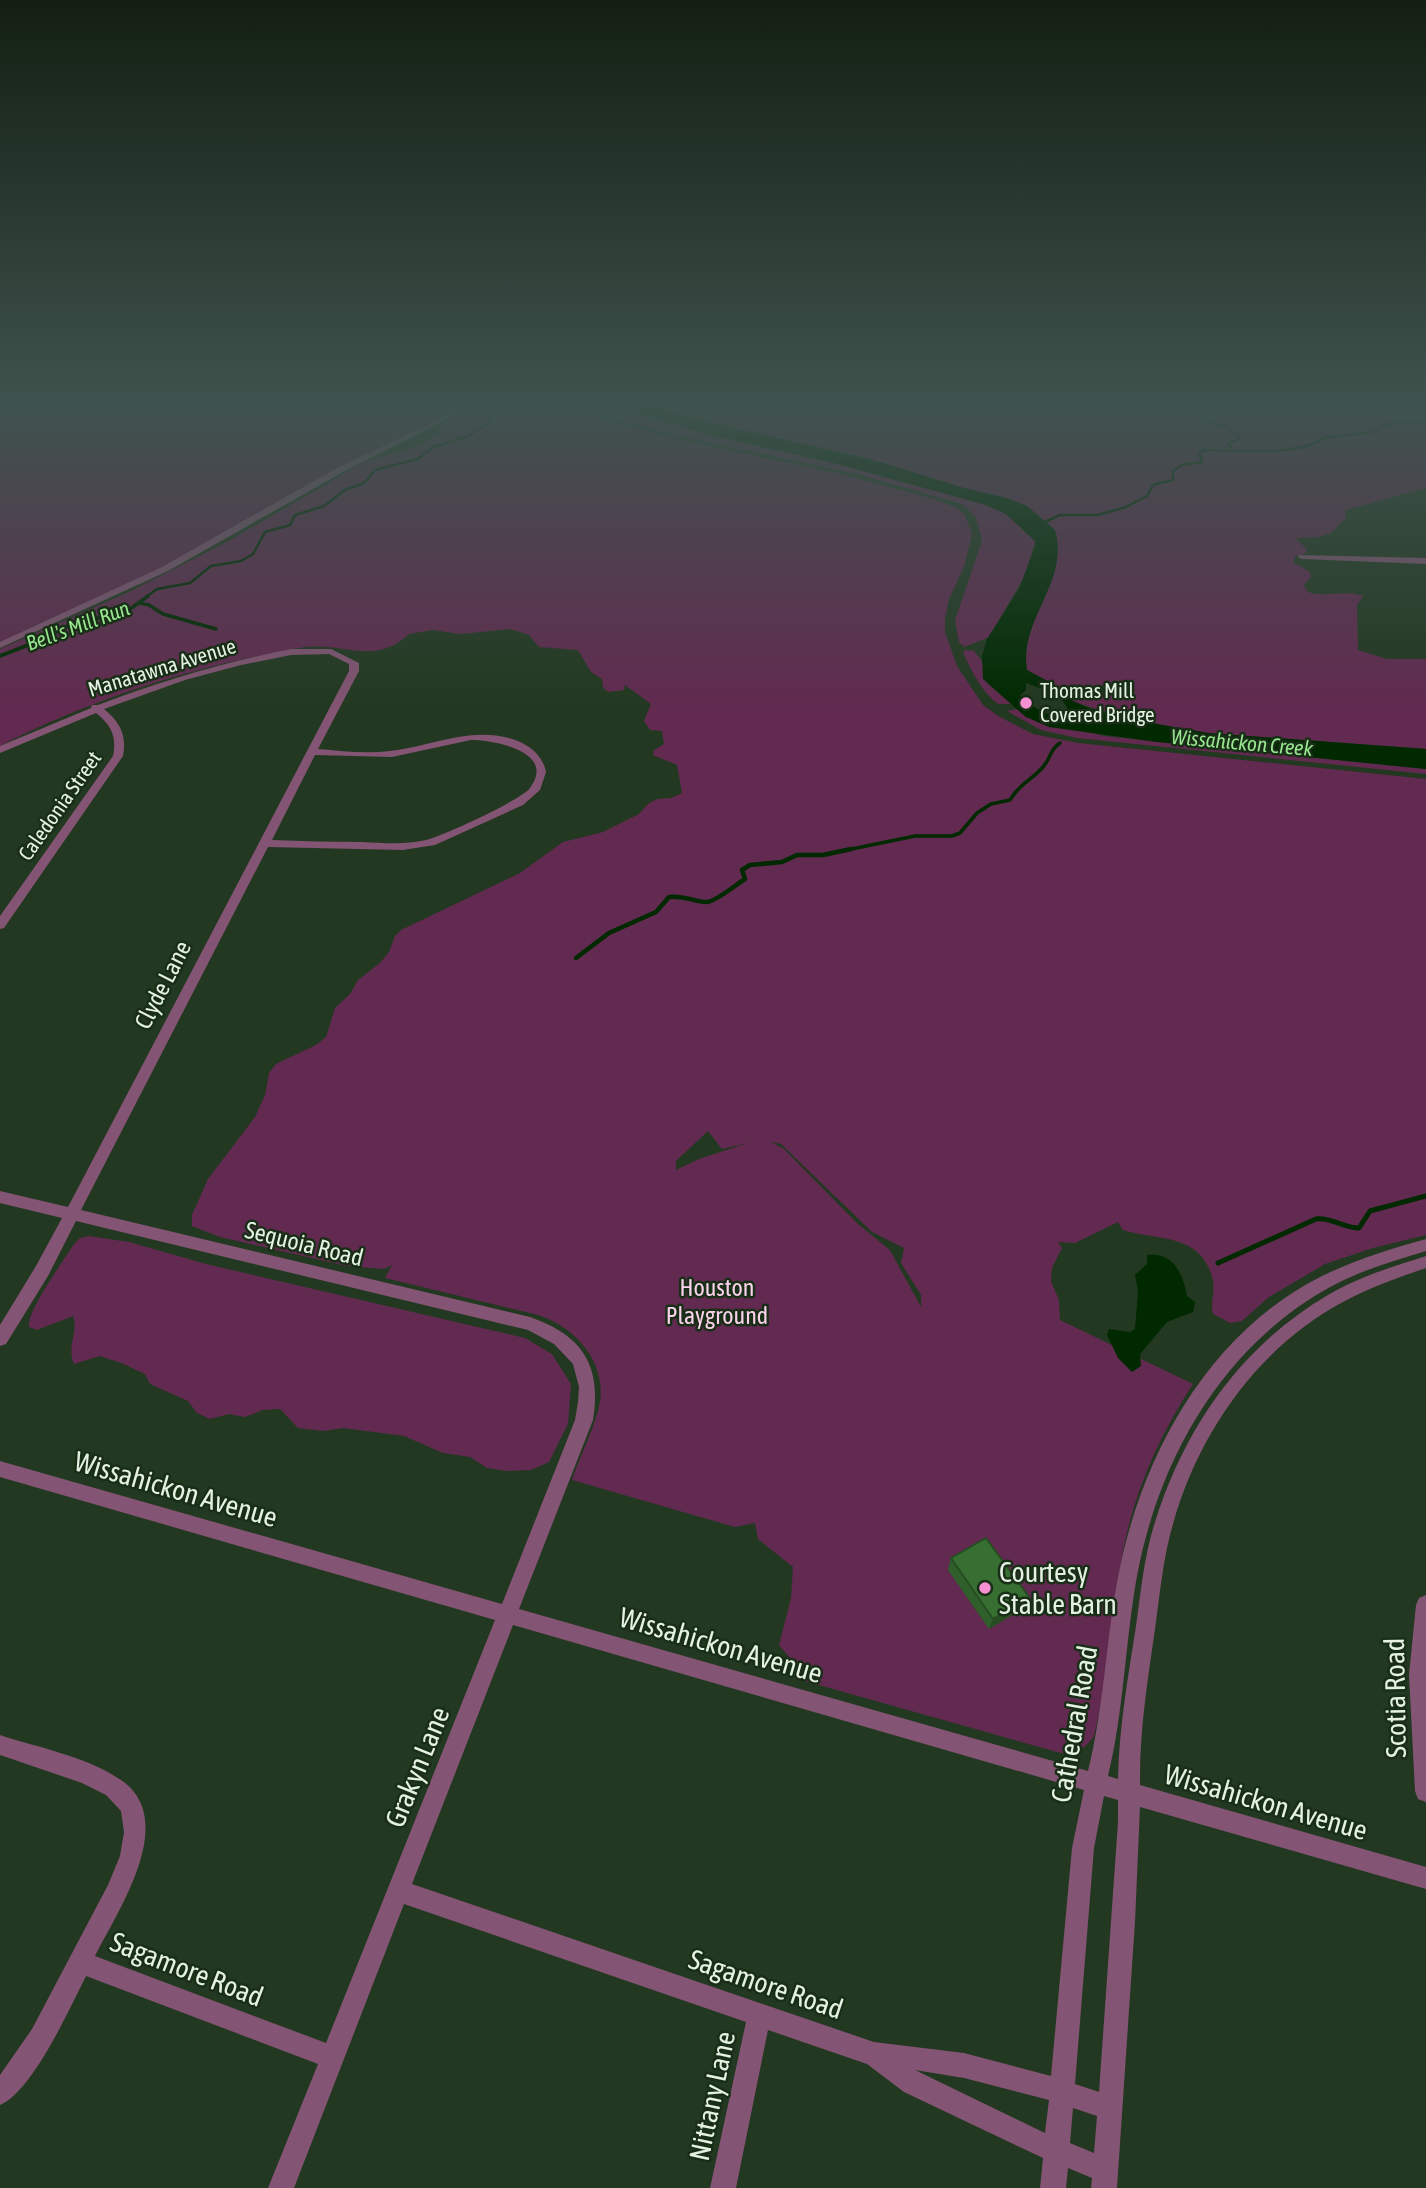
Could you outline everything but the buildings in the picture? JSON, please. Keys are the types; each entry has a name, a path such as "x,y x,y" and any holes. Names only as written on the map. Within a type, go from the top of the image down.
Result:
{"street":[{"path":"0,645 157,573 278,505"},
{"path":"1302,557 1426,561"},
{"name":"Manatawna Avenue","path":"0,750 95,707 180,679 310,650 343,653"},
{"name":"Clyde Lane","path":"0,1339 42,1271 354,671 353,660 343,653"},
{"name":"Caledonia Street","path":"0,925 118,756 118,731 109,718 95,707"},
{"path":"264,843 403,847 432,842 526,798 539,783 541,772 531,753 505,740 473,737 388,754 311,752"},
{"name":"Sequoia Road","path":"0,1197 530,1324 558,1336 575,1352 582,1364"},
{"name":"Cathedral Road","path":"1053,2188 1085,1837 1104,1744 1139,1527 1153,1482 1177,1429 1208,1380 1243,1341 1315,1288 1365,1264 1426,1245"},
{"path":"1105,2179 1130,1794 1130,1738 1156,1561 1175,1489 1208,1419 1248,1368 1291,1328 1339,1296 1365,1283 1426,1262"},
{"name":"Grakyn Lane","path":"281,2188 584,1420 589,1389 582,1364"},
{"name":"Wissahickon Avenue","path":"0,1469 1426,1878"},
{"name":"Scotia Road","path":"1426,1605 1419,1650 1419,1682 1426,1791"},
{"name":"Sagamore Road","path":"0,1745 99,1780 113,1787 131,1806 135,1821 131,1857 79,1962 332,2057"},
{"name":"Sagamore Road","path":"399,1891 874,2054 917,2055 1061,2091 1110,2108"},
{"path":"0,2093 27,2059 79,1962"},
{"name":"Nittany Lane","path":"723,2188 759,2016"},
{"name":"Sagamore Road","path":"874,2054 913,2083 1056,2150 1105,2179"}],"green space":[{"path":"0,505 279,505 189,555 0,642"},
{"name":"Houston Playground","path":"290,505 950,505 965,515 972,534 964,567 949,599 945,632 957,666 983,705 1000,717 1033,734 1078,743 1426,779 1426,1235 1373,1248 1325,1264 1269,1297 1242,1321 1230,1323 1213,1314 1213,1281 1208,1265 1200,1254 1190,1247 1165,1238 1123,1230 1118,1222 1075,1243 1058,1242 1062,1248 1052,1268 1051,1281 1059,1300 1060,1320 1193,1384 1169,1423 1134,1506 1119,1574 1094,1736 1078,1751 1057,1752 801,1680 804,1665 795,1664 779,1645 791,1598 793,1567 758,1539 755,1523 735,1527 572,1480 598,1412 601,1387 593,1360 585,1348 564,1328 538,1315 385,1278 392,1265 384,1269 347,1266 220,1237 192,1226 192,1215 208,1179 255,1117 265,1095 269,1073 276,1064 316,1045 326,1037 335,1008 350,994 358,980 380,963 401,930 520,873 563,842 603,832 639,814 657,799 671,798 682,793 677,765 653,755 654,750 664,744 662,731 650,730 644,721 651,704 625,685 624,690 609,692 603,688 602,679 591,672 578,650 539,647 529,635 511,629 461,634 433,630 409,634 395,644 370,651 315,646 260,655 145,686 71,713 0,746 0,649 129,592 227,542","holes":["708,1131 722,1149 748,1143 699,1159 676,1170 676,1161","771,1142 781,1144 872,1232 904,1248 901,1263 921,1295 921,1307 890,1250 858,1224 784,1149"]},
{"path":"963,505 986,505 1006,514 1035,541 1026,574 989,637 964,647 959,642 955,620 982,541 976,517"},
{"path":"1025,505 1363,505 1345,510 1346,518 1331,533 1319,537 1296,538 1307,550 1306,553 1296,556 1293,562 1310,572 1311,577 1304,585 1308,592 1363,596 1357,605 1358,650 1387,659 1426,659 1426,749 1208,733 1124,718 1072,701 1069,699 1096,695 1124,686 1122,683 1114,683 1062,693 1054,685 1027,670 1030,634 1051,583 1058,549 1055,530"},
{"path":"965,650 974,651 982,661 987,683 1011,704 998,704 987,693 970,667 963,653"},
{"path":"1017,709 1026,717 1104,736 1426,769 1426,774 1077,738 1041,730 1007,711"},
{"path":"89,1236 129,1242 206,1264 525,1338 552,1354 571,1384 568,1424 549,1462 531,1470 507,1471 487,1468 470,1457 443,1453 404,1436 343,1428 323,1431 298,1428 280,1409 263,1410 245,1417 229,1414 210,1419 197,1413 188,1401 150,1384 145,1374 121,1363 100,1356 74,1364 71,1351 75,1328 73,1316 37,1330 29,1327 39,1298 74,1244 80,1238"}],"water":[{"name":"Wissahickon Creek","path":"986,505 1025,505 1055,530 1058,549 1056,567 1030,634 1026,652 1027,670 1055,685 1062,693 1055,694 1026,683 1026,690 1020,695 1043,712 1072,722 1068,716 1070,712 1062,700 1069,699 1088,708 1123,718 1208,733 1426,749 1426,769 1157,742 1049,727 1026,717 983,679 982,656 987,639 1019,589 1035,546 1035,541 1006,514"},
{"path":"1147,1255 1164,1257 1176,1266 1187,1296 1195,1302 1193,1312 1167,1322 1140,1354 1141,1366 1132,1372 1118,1358 1107,1335 1109,1329 1130,1332 1135,1329 1138,1291 1135,1275 1147,1264"}],"waterway":[{"name":"Bell's Mill Run","path":"146,597 157,589 190,583 211,566 241,561 253,554 265,532 290,525 295,515 325,505"},
{"path":"1043,523 1060,515 1098,515 1130,505"},
{"name":"Bell's Mill Run","path":"0,656 41,640 71,624 126,612 148,596"},
{"path":"139,603 149,605 163,614 216,629"},
{"path":"842,851 915,836 952,836 960,833 977,813 991,804 1010,800 1017,790 1043,767 1060,743"},
{"path":"576,958 609,933 656,912 669,897 711,901 745,879 742,870 750,865 782,862 797,855 823,855 851,849"},
{"path":"1218,1263 1316,1219 1359,1228 1370,1211 1426,1196"}],"place":[{"name":"Thomas Mill Covered Bridge","path":"1026,703"},
{"name":"Courtesy Stable Barn","path":"985,1588"}]}
